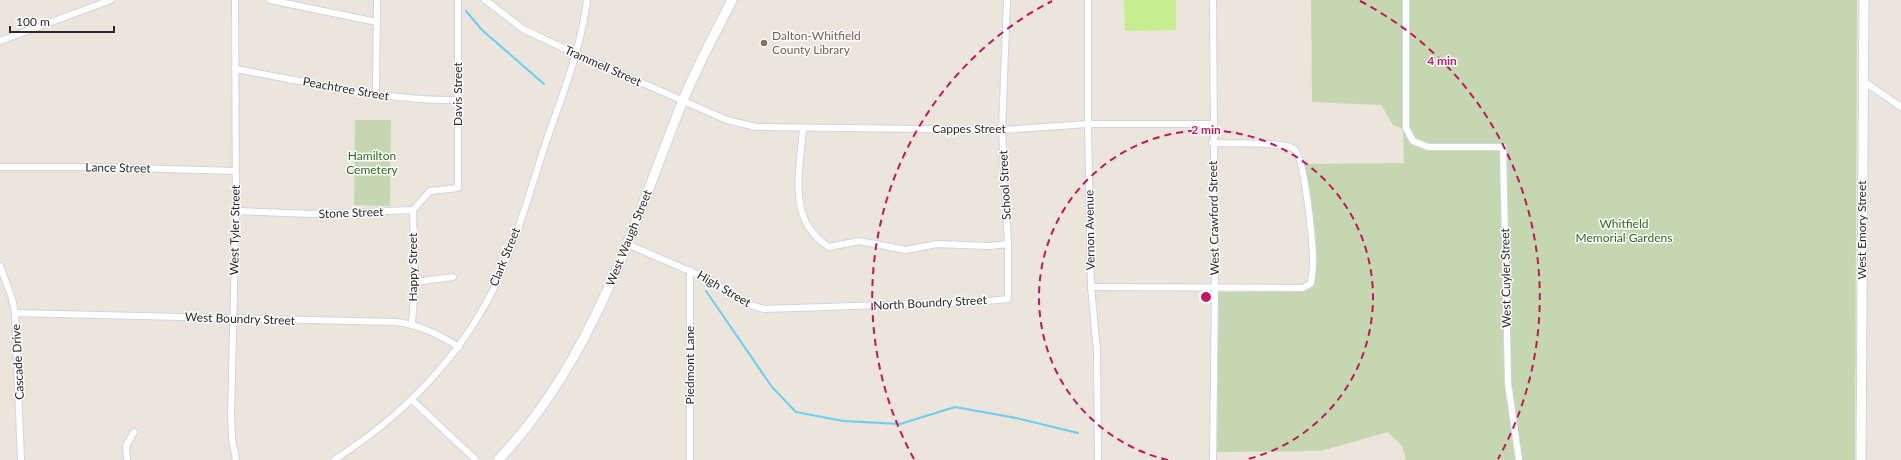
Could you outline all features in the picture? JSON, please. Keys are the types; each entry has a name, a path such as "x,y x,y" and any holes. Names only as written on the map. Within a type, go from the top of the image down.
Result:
{"street":[{"path":"0,41 111,0"},
{"name":"West Tyler Street","path":"235,0 236,211 231,414 232,439 236,460"},
{"path":"270,0 377,22"},
{"path":"376,95 378,0"},
{"name":"Davis Street","path":"413,210 430,191 458,188 458,0"},
{"name":"Trammell Street","path":"485,0 523,29 576,54 727,120"},
{"name":"Clark Street","path":"334,460 372,434 412,400 459,347 493,289 505,260 576,54 585,20 587,0"},
{"name":"West Waugh Street","path":"498,460 539,410 571,362 594,320 627,244 683,101 732,0"},
{"name":"School Street","path":"1007,0 1002,130 1008,244 1008,299"},
{"name":"Vernon Avenue","path":"1088,0 1088,124 1091,287 1097,350 1098,460"},
{"name":"West Crawford Street","path":"1213,0 1212,143 1215,287 1213,460"},
{"name":"West Cuyler Street","path":"1406,0 1406,128 1413,141 1428,147 1503,147 1508,383 1519,460"},
{"name":"West Emory Street","path":"1860,460 1862,80 1864,0"},
{"name":"Peachtree Street","path":"235,69 376,95 427,100 458,100"},
{"path":"1862,80 1901,107"},
{"name":"Cappes Street","path":"727,120 756,127 1002,130 1088,124 1212,124"},
{"path":"803,128 798,190 799,207 807,227 822,243 829,247 859,241 906,250 937,244 988,246 1008,244"},
{"path":"1091,287 1303,288 1311,283 1313,263 1311,230 1301,163 1295,149 1286,145 1275,144 1212,143"},
{"name":"Lance Street","path":"0,167 96,167 236,171"},
{"name":"Stone Street","path":"236,211 312,214 413,210"},
{"name":"Happy Street","path":"412,324 415,282 413,210"},
{"name":"High Street","path":"627,244 690,270 718,284 738,299 756,307 851,306"},
{"name":"Cascade Drive","path":"0,266 12,298 15,313 21,460"},
{"name":"Piedmont Lane","path":"690,270 690,460"},
{"path":"415,282 453,276"},
{"name":"North Boundry Street","path":"851,306 976,302 1008,299"},
{"name":"West Boundry Street","path":"15,313 396,322 412,324 434,332 459,347"},
{"path":"412,400 476,460"},
{"path":"127,460 126,446 134,432"}],"green space":[{"path":"1124,0 1176,0 1176,30 1125,31"},
{"name":"Whitfield Memorial Gardens","path":"1311,0 1857,0 1855,460 1406,460 1402,446 1388,432 1321,451 1217,452 1218,292 1297,292 1312,288 1315,276 1316,261 1314,227 1305,164 1404,163 1403,129 1393,125 1381,105 1312,102"},
{"name":"Hamilton Cemetery","path":"355,120 391,120 390,206 354,205"}],"waterway":[{"path":"466,11 482,30 544,84"},
{"path":"706,291 772,387 796,412 843,421 900,424 955,407 1016,418 1078,433"}],"place":[{"name":"Dalton-Whitfield County Library","path":"764,43"}]}
